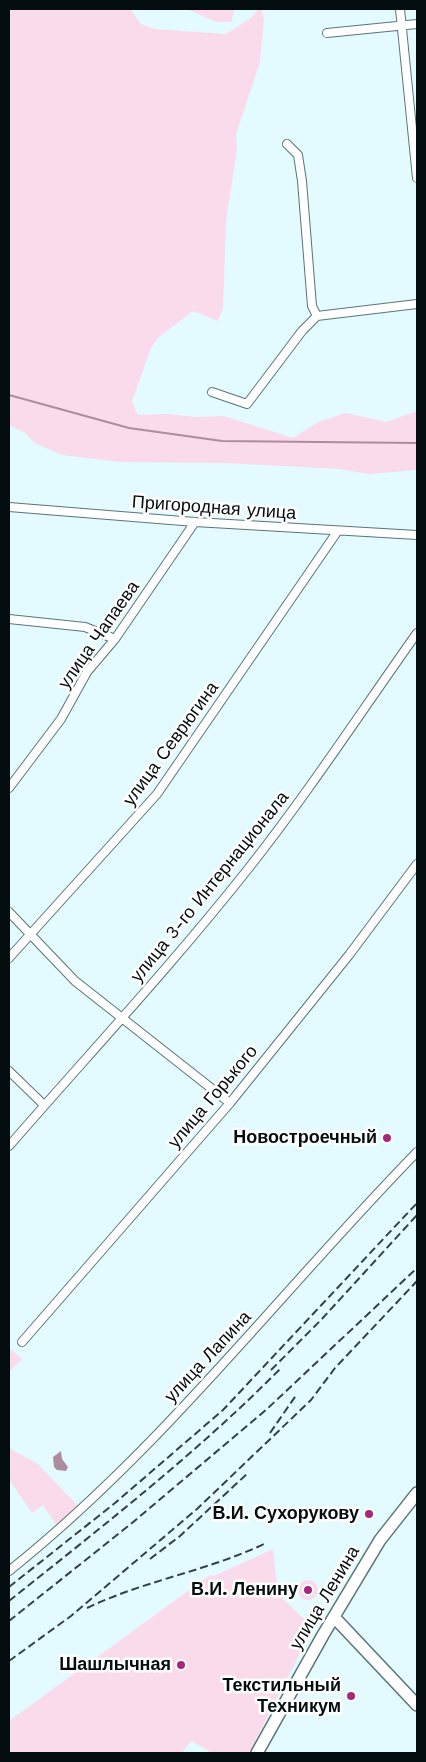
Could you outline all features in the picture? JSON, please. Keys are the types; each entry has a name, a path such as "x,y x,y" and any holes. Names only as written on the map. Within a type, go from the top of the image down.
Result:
{"main road":[{"name":"улица Ленина","path":"257,1753 380,1540 417,1493"},
{"path":"334,1617 417,1704"}],"street":[{"path":"400,9 417,178"},
{"path":"327,33 417,24"},
{"path":"287,144 298,154 302,181 312,306 317,316"},
{"path":"212,392 247,404 302,331 317,316 417,304"},
{"name":"Пригородная улица","path":"9,507 195,522 417,536"},
{"name":"улица Чапаева","path":"9,788 61,719 88,672 115,639 195,522"},
{"name":"улица Севрюгина","path":"9,958 157,794 310,574 337,532"},
{"path":"9,619 85,627 115,639"},
{"name":"улица 3-го Интернационала","path":"9,1146 122,1019 248,869 337,749 417,633"},
{"name":"улица Горького","path":"22,1342 230,1103 350,955 417,864"},
{"path":"9,912 75,981 230,1103"},
{"path":"9,1070 44,1105"},
{"name":"улица Лапина","path":"9,1571 74,1516 134,1458 417,1152"}],"shaded area":[{"path":"9,9 130,9 141,24 154,29 226,34 251,18 258,9 261,9 264,19 260,62 236,134 237,149 226,221 223,308 218,321 193,311 159,337 151,348 132,401 138,415 224,416 293,438 318,422 346,413 386,422 417,411 417,470 368,474 340,469 224,463 120,462 62,455 35,443 25,433 9,425"},
{"path":"187,9 235,9 231,22 216,22"},
{"path":"9,1348 22,1359 9,1372"},
{"path":"9,1448 38,1464 78,1506 57,1526 43,1505 32,1513 9,1479"},
{"path":"61,1451 62,1459 68,1467 66,1471 57,1470 54,1467 53,1457"},
{"path":"273,1549 278,1594 313,1628 249,1753 212,1753 191,1741 182,1753 9,1753 9,1721 210,1575 214,1576"},
{"path":"308,1580 315,1583 318,1590 315,1597 308,1600 301,1597 298,1590 301,1583"}],"waterway":[{"path":"9,395 129,428 222,441 417,443"}],"railway":[{"path":"9,1587 115,1503 223,1410 417,1203"},
{"path":"271,1370 321,1320 417,1215"},
{"path":"9,1621 132,1523 267,1409 417,1268"},
{"path":"9,1661 71,1616 197,1509 311,1400 335,1368 417,1281"},
{"path":"9,1601 183,1459 282,1367"},
{"path":"270,1433 297,1394"},
{"path":"150,1559 180,1536 248,1473"},
{"path":"87,1608 130,1590 220,1562 264,1544"}],"place":[{"name":"Новостроечный","path":"387,1138"},
{"name":"В.И. Сухорукову","path":"369,1514"},
{"name":"В.И. Ленину","path":"308,1590"},
{"name":"Шашлычная","path":"181,1665"},
{"name":"Текстильный Техникум","path":"351,1696"}]}
